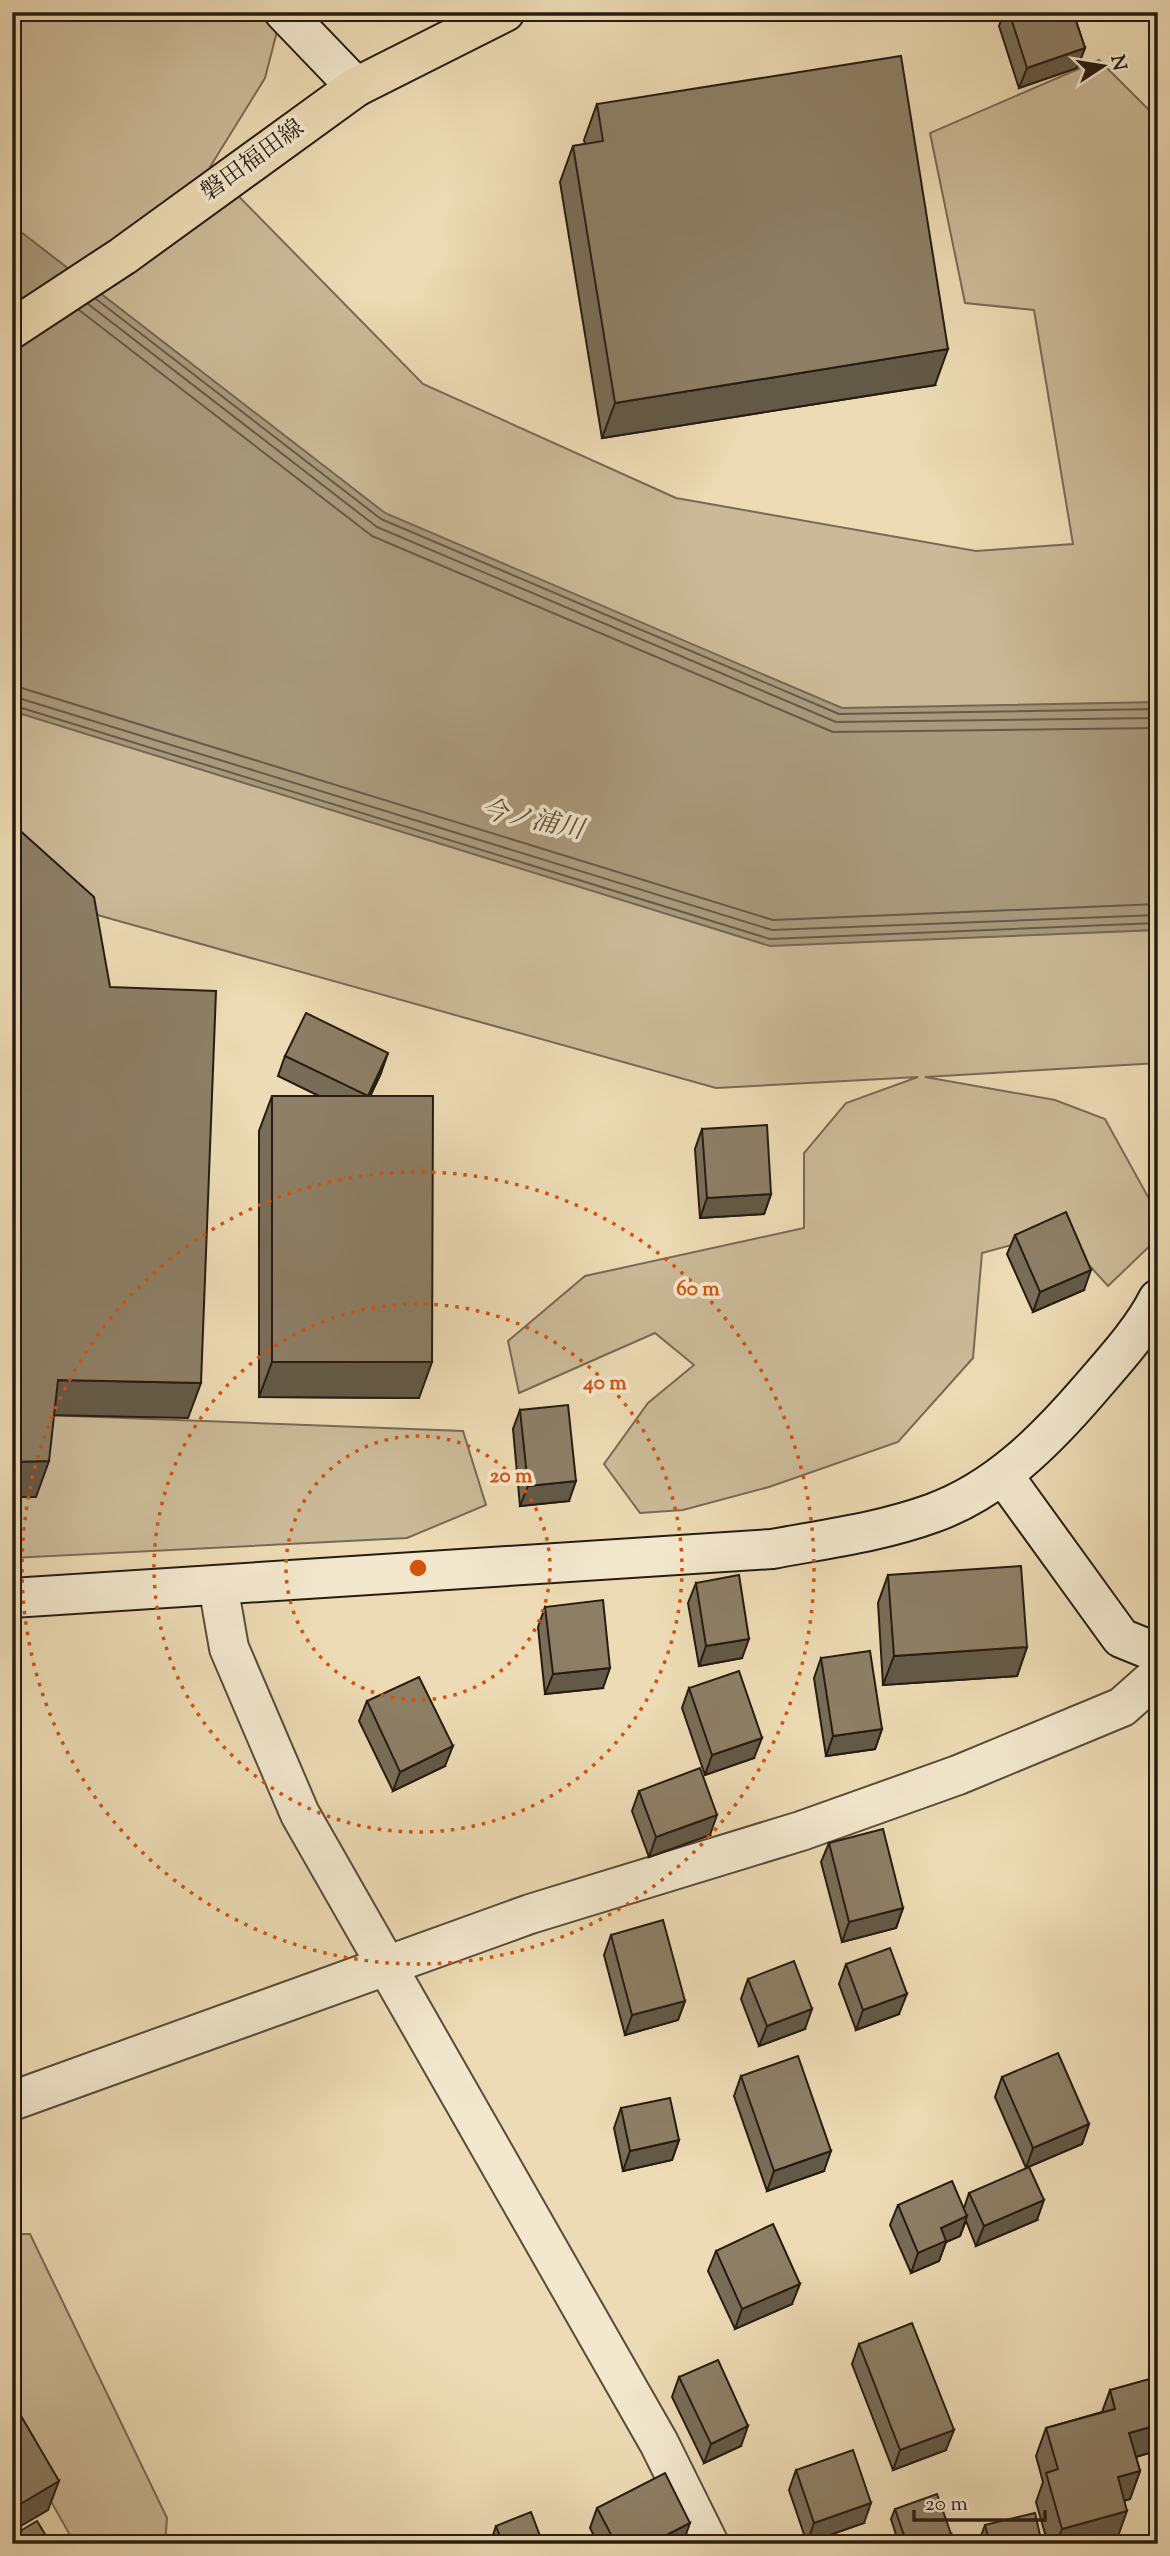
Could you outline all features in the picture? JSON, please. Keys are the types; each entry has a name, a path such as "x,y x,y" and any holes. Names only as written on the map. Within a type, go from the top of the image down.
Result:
{"main road":[{"name":"磐田福田線","path":"12,329 123,256 356,87 505,12"}],"street":[{"path":"284,12 356,87"},
{"path":"12,1598 772,1549 879,1529 936,1512 1003,1475 1051,1434 1103,1374 1158,1299"},
{"path":"1003,1475 1121,1638 1158,1653"},
{"path":"218,1585 229,1648 300,1814 659,2443 709,2544"},
{"path":"12,2101 530,1914 801,1832 958,1775 1122,1707 1158,1675"}],"shaded area":[{"path":"12,12 282,12 265,78 210,167 423,384 676,498 976,551 1073,544 1034,310 965,303 930,133 1099,60 1158,119 1158,1063 925,1077 1055,1100 1105,1119 1158,1215 1158,1238 1108,1286 1059,1232 982,1253 973,1358 898,1442 769,1487 683,1510 640,1513 604,1464 648,1403 694,1365 655,1333 519,1393 508,1341 585,1276 804,1228 804,1153 846,1103 918,1077 716,1088 33,897 12,900"},
{"path":"45,1415 463,1431 486,1505 407,1538 12,1558 12,1497"},
{"path":"12,2234 30,2234 167,2518 165,2544 75,2544 12,2432 12,2400 17,2395 12,2385"}],"water":[{"name":"今ノ浦川","path":"12,225 385,513 842,708 1158,702 1158,930 770,946 12,711"}],"building":[{"path":"1009,12 1073,12 1085,48 1027,68"},
{"path":"901,56 948,349 615,403 573,146 603,141 597,104"},
{"path":"12,827 16,827 94,897 110,987 216,991 201,1383 58,1380 49,1461 12,1462"},
{"path":"306,1013 388,1053 368,1096 285,1056"},
{"path":"272,1096 433,1096 432,1362 272,1362"},
{"path":"767,1125 771,1194 707,1198 702,1129"},
{"path":"1066,1212 1091,1270 1040,1292 1015,1235"},
{"path":"568,1405 576,1481 528,1486 520,1410"},
{"path":"1021,1566 1027,1647 894,1656 888,1575"},
{"path":"739,1575 749,1639 706,1646 696,1583"},
{"path":"603,1600 610,1668 553,1674 545,1607"},
{"path":"870,1651 882,1729 833,1736 821,1658"},
{"path":"739,1671 762,1738 712,1755 689,1688"},
{"path":"419,1677 453,1746 400,1772 367,1701"},
{"path":"700,1768 717,1815 656,1837 639,1791"},
{"path":"883,1829 903,1908 849,1922 829,1843"},
{"path":"663,1920 685,2001 632,2015 611,1935"},
{"path":"890,1948 907,1994 863,2010 846,1964"},
{"path":"794,1961 812,2009 767,2026 748,1979"},
{"path":"1058,2053 1089,2124 1033,2148 1002,2077"},
{"path":"798,2056 831,2151 774,2171 741,2076"},
{"path":"670,2098 679,2140 630,2151 621,2108"},
{"path":"1029,2167 1044,2200 984,2226 969,2193"},
{"path":"952,2181 967,2216 941,2228 946,2241 918,2253 898,2205"},
{"path":"773,2224 800,2284 742,2309 716,2251"},
{"path":"912,2323 954,2430 900,2450 859,2344"},
{"path":"718,2360 748,2426 711,2444 679,2377"},
{"path":"1153,2378 1158,2395 1158,2425 1129,2433 1140,2471 1118,2477 1127,2511 1062,2529 1046,2473 1058,2469 1046,2428 1115,2409 1110,2390"},
{"path":"17,2409 59,2481 12,2509 12,2412"},
{"path":"853,2450 871,2503 814,2523 796,2470"},
{"path":"665,2473 690,2523 649,2544 616,2544 597,2508"},
{"path":"937,2494 951,2534 922,2544 907,2544 895,2509"},
{"path":"531,2512 543,2544 503,2544 496,2526"},
{"path":"1035,2513 1042,2544 990,2544 985,2525"},
{"path":"37,2521 51,2544 12,2544 12,2536"}]}
